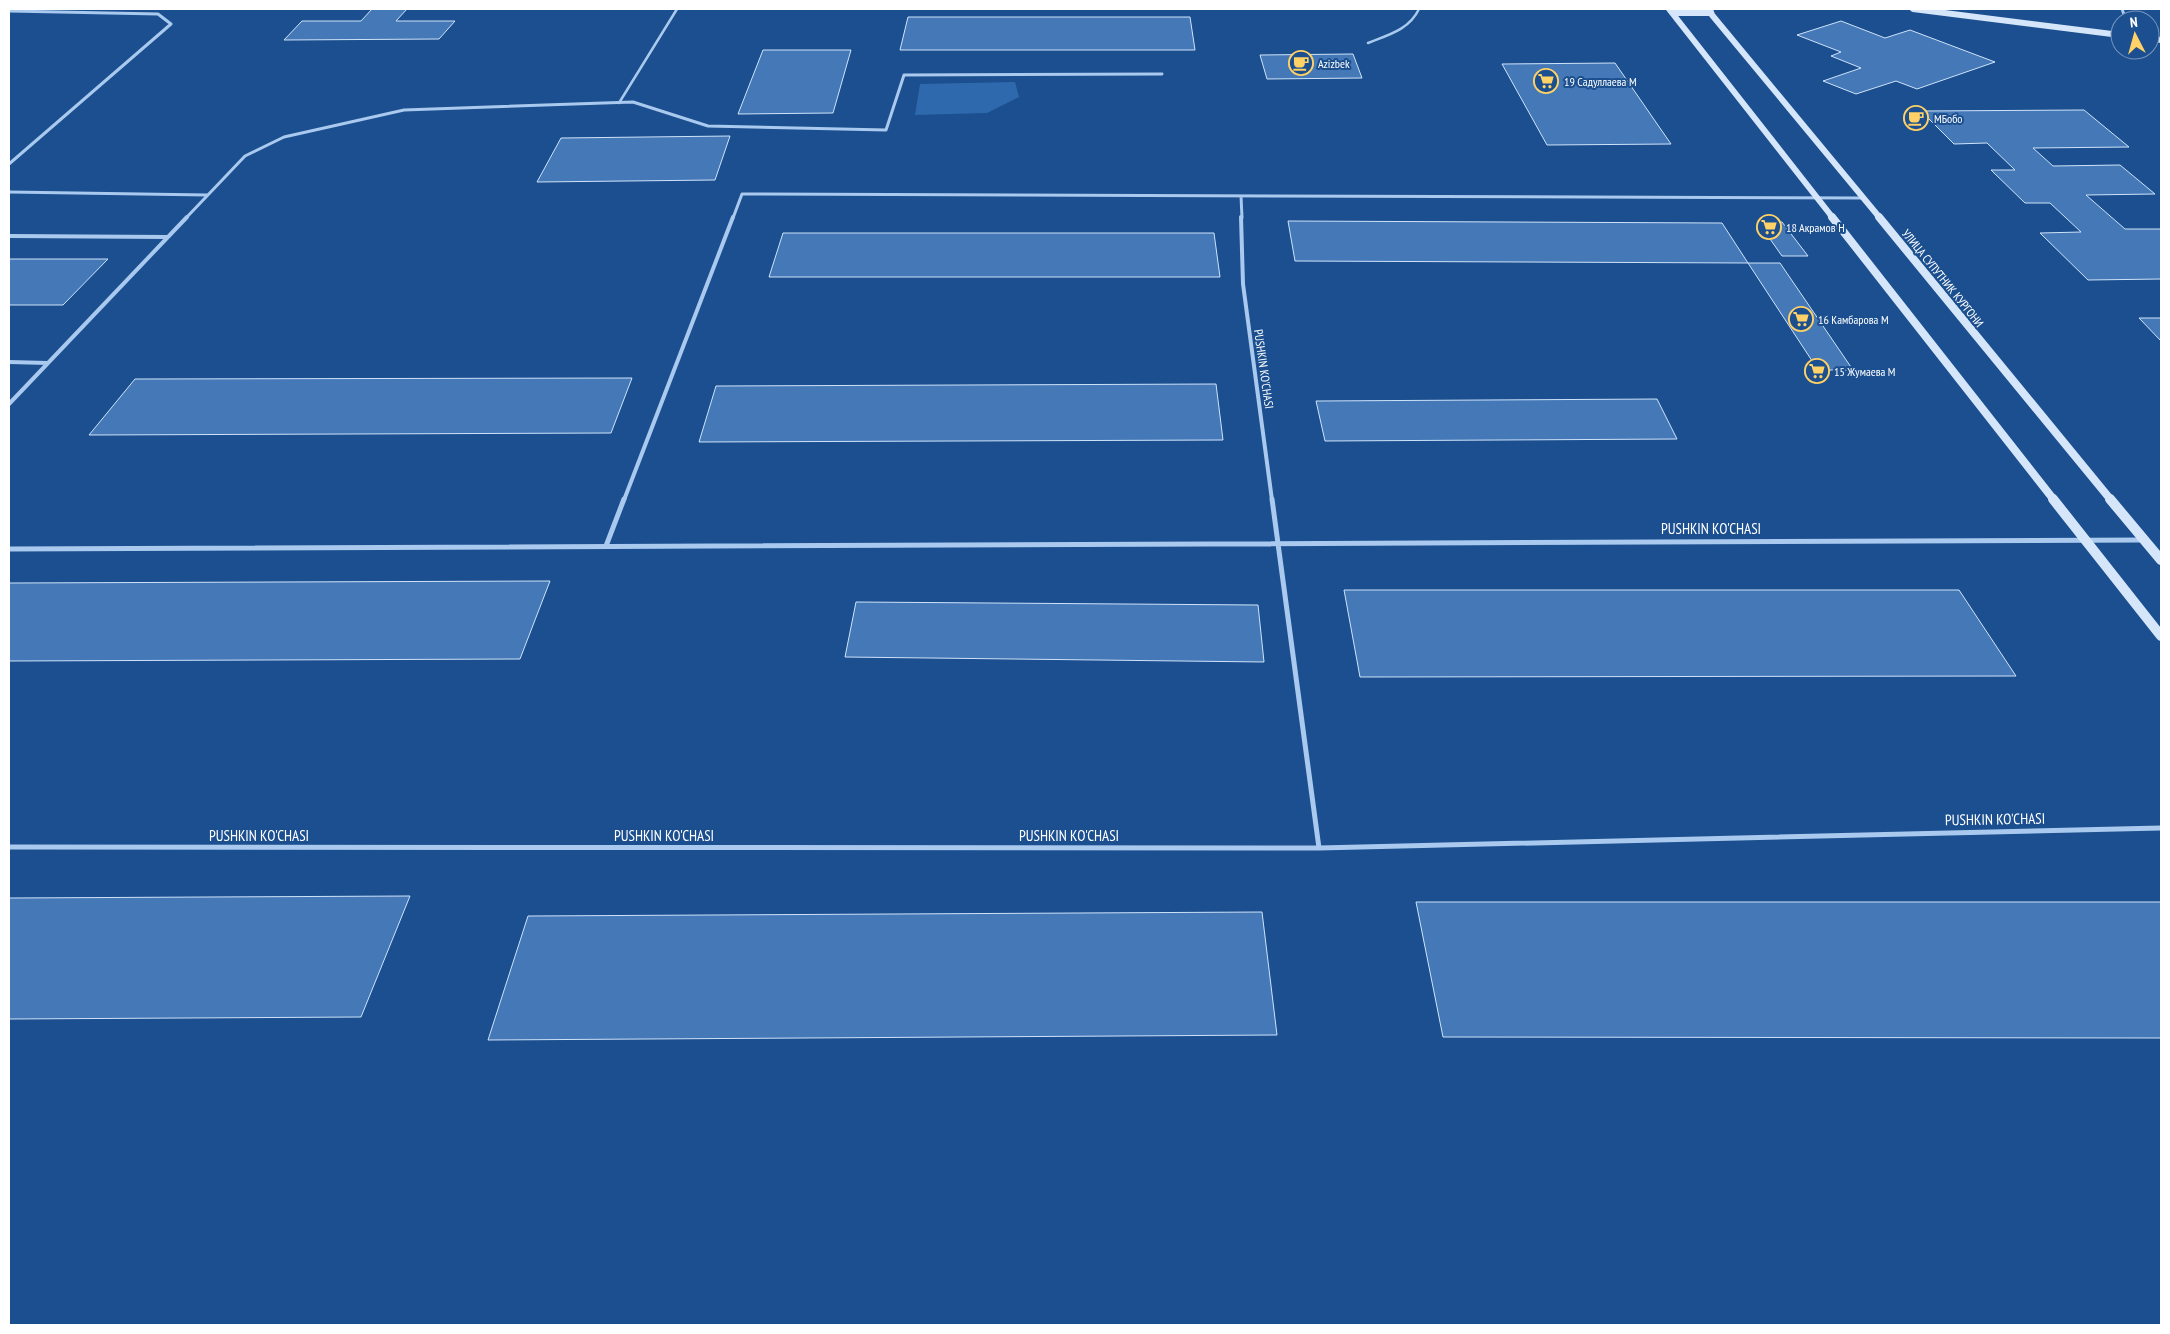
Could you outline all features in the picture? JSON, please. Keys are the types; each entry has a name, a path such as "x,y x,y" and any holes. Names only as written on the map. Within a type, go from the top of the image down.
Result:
{"main road":[{"path":"1913,9 2110,34"},
{"path":"1671,11 1711,11"},
{"path":"1671,11 2161,636"},
{"name":"УЛИЦА СУПУТНИК КУРГОНИ","path":"1711,11 1862,198 2161,560"}],"street":[{"path":"9,11 158,14 171,24 9,164"},
{"path":"9,404 244,156 284,137 404,110 633,102 708,126 886,130 904,75 1162,74"},
{"path":"9,192 207,195"},
{"path":"606,546 742,194 1862,198"},
{"name":"PUSHKIN KO'CHASI","path":"1241,196 1243,284 1319,848"},
{"path":"9,236 168,237"},
{"path":"9,362 48,363"},
{"name":"PUSHKIN KO'CHASI","path":"9,549 2144,540"},
{"name":"PUSHKIN KO'CHASI","path":"9,847 1319,848 2161,828"}],"lane":[{"path":"619,103 677,9"},
{"path":"1368,43 1401,29 1418,13 1419,9"}],"shaded area":[{"path":"1015,82 1019,97 987,113 915,115 920,84"}],"building":[{"path":"372,9 407,9 396,21 455,21 439,39 284,40 302,21 361,21"},
{"path":"908,17 1190,17 1195,50 900,50"},
{"path":"1841,21 1885,38 1910,30 1995,62 1917,89 1896,81 1856,94 1823,81 1861,68 1831,56 1841,52 1797,35"},
{"path":"763,50 851,50 833,113 738,114"},
{"path":"1353,54 1362,78 1267,79 1260,55"},
{"path":"1615,63 1671,144 1547,145 1502,64"},
{"path":"2084,110 2129,147 2033,148 2053,166 2120,165 2155,194 2086,195 2125,229 2161,229 2161,279 2088,280 2040,233 2081,232 2050,203 2025,203 1991,170 2015,170 1987,143 1954,144 1921,111"},
{"path":"730,136 715,180 537,182 561,138"},
{"path":"1288,221 1722,223 1748,263 1295,261"},
{"path":"1758,222 1782,222 1808,256 1782,256"},
{"path":"783,233 1214,233 1220,277 769,277"},
{"path":"9,259 108,259 63,305 9,305"},
{"path":"1748,263 1780,263 1853,370 1818,370"},
{"path":"2139,318 2161,318 2161,341"},
{"path":"632,378 611,433 89,435 135,379"},
{"path":"1216,384 1223,440 699,442 716,386"},
{"path":"1657,399 1677,439 1325,441 1316,401"},
{"path":"550,581 520,659 9,661 9,583"},
{"path":"1344,590 1959,590 2016,676 1360,677"},
{"path":"856,602 1258,605 1264,662 845,657"},
{"path":"410,896 361,1017 9,1019 9,898"},
{"path":"1416,902 2161,902 2161,1038 1443,1037"},
{"path":"1262,912 1277,1035 488,1040 528,916"}],"place":[{"name":"Azizbek","path":"1301,63"},
{"name":"19 Садуллаева М","path":"1546,81"},
{"name":"МБобо","path":"1916,118"},
{"name":"18 Акрамов Н","path":"1769,227"},
{"name":"16 Камбарова М","path":"1801,319"},
{"name":"15 Жумаева М","path":"1817,371"}]}
